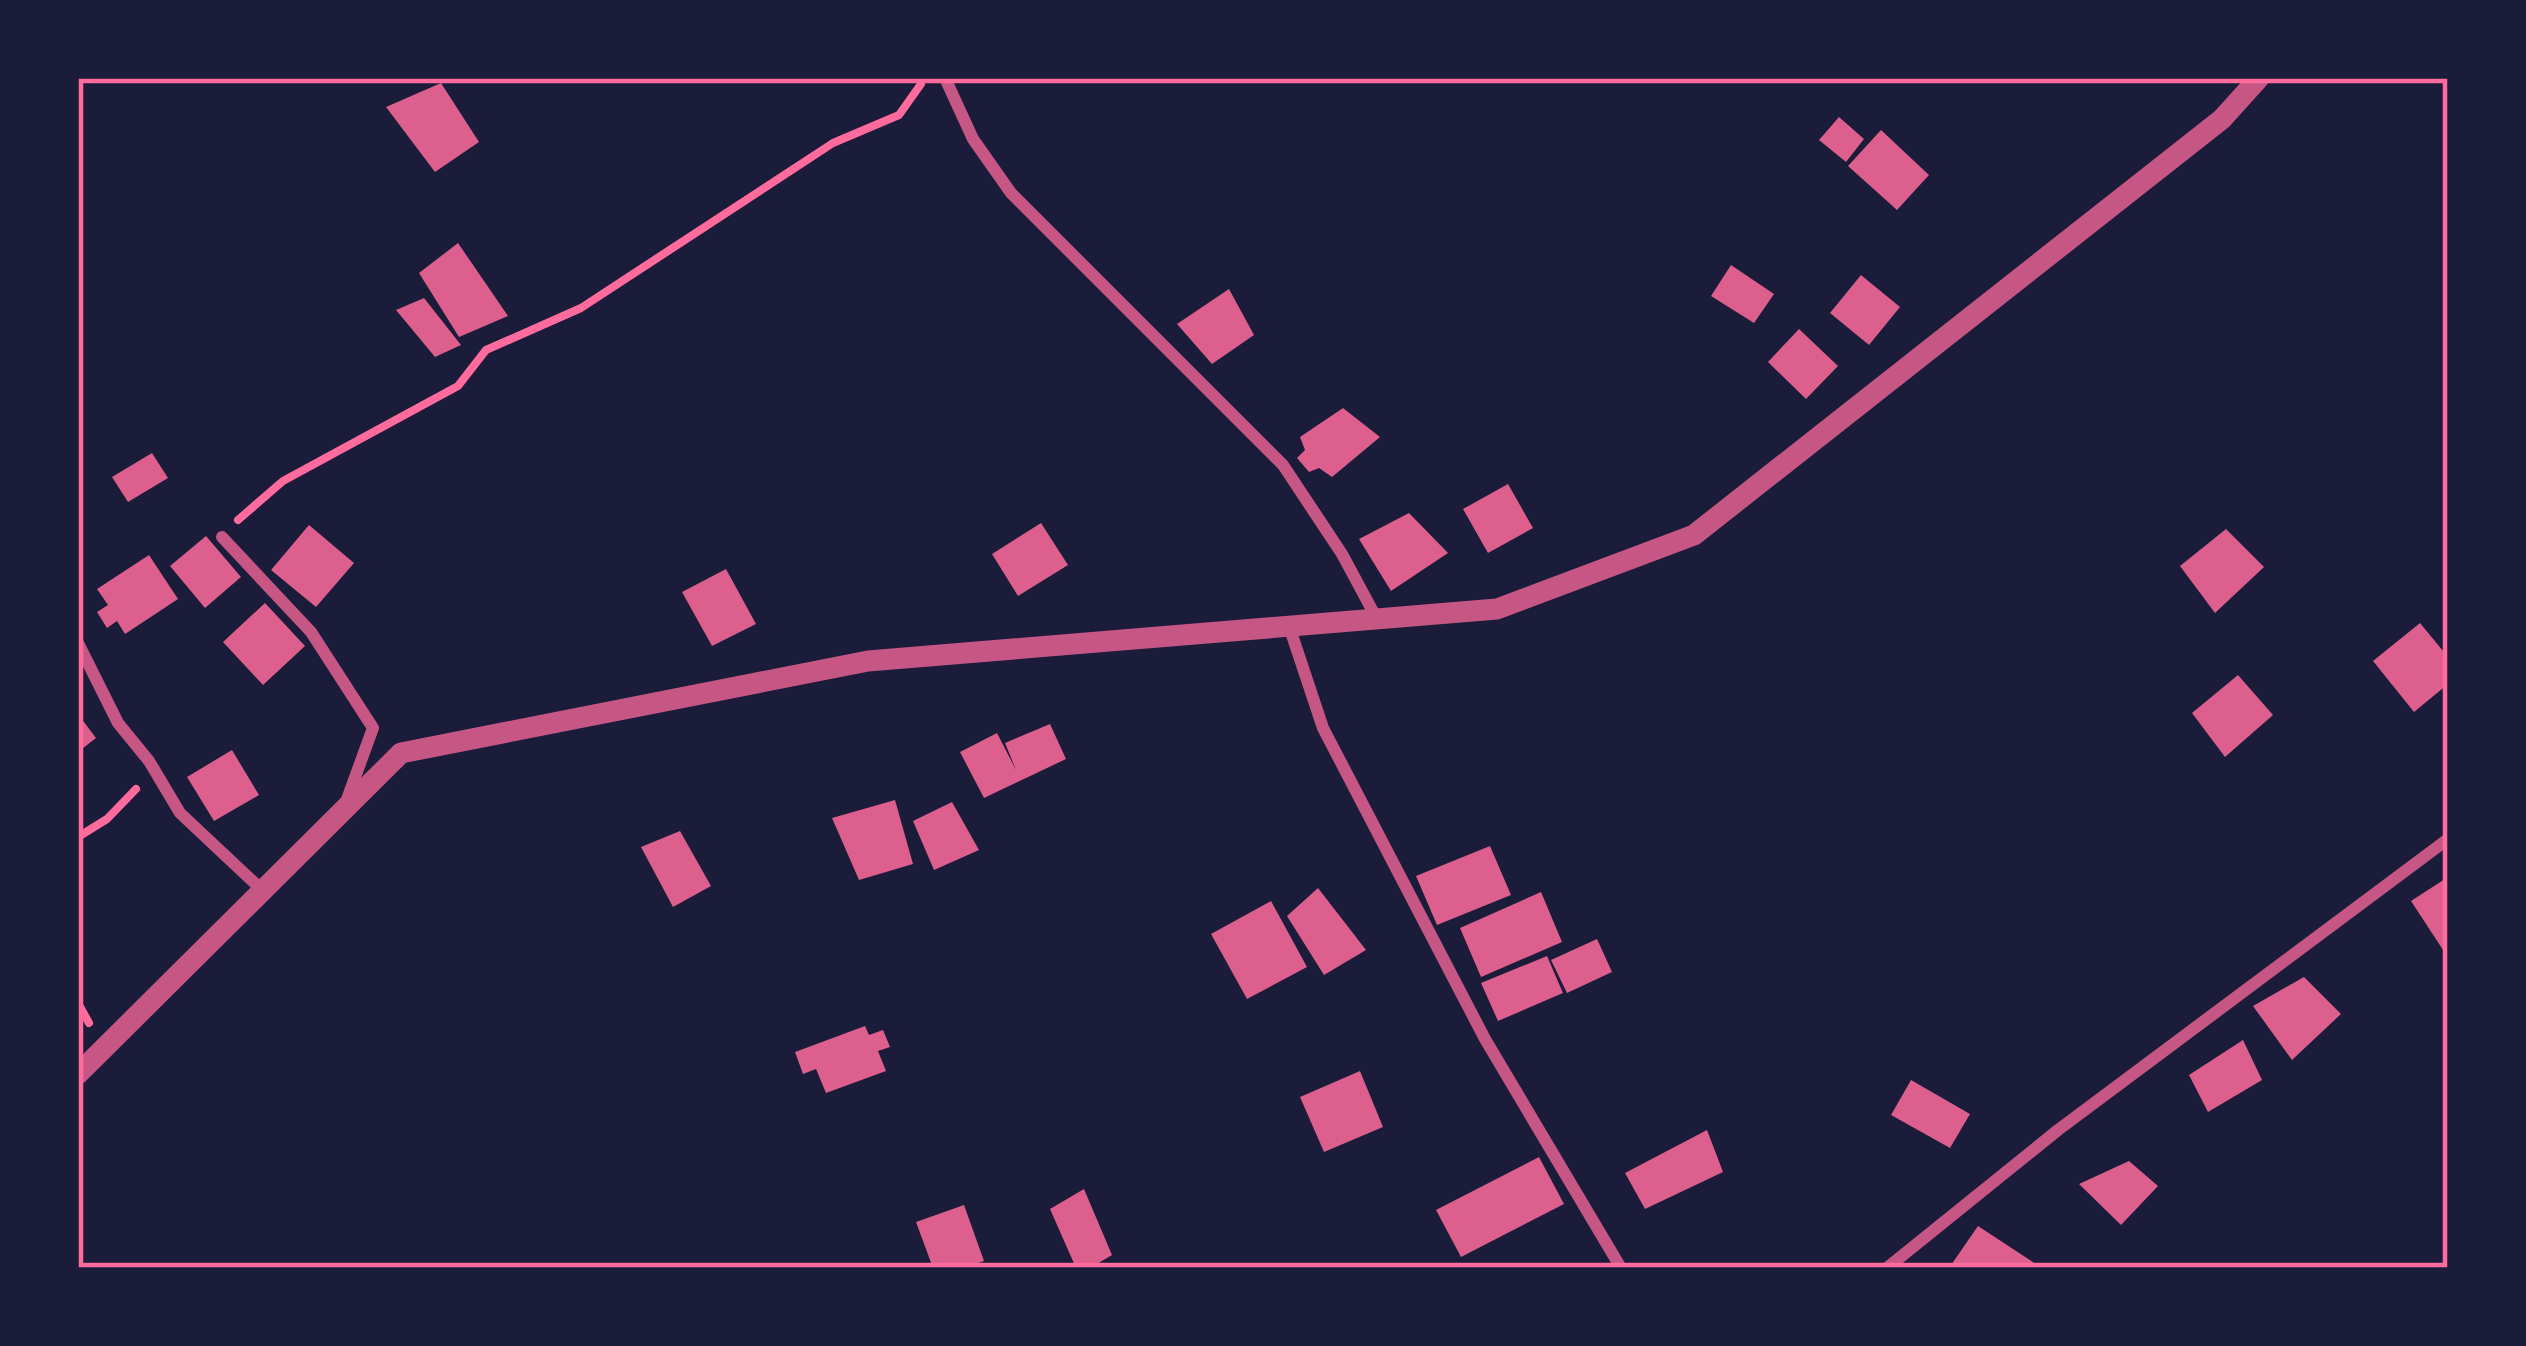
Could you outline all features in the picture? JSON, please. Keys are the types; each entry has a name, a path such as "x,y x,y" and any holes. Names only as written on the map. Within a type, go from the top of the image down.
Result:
{"street":[{"path":"946,78 973,139 1011,193 1283,465 1342,554 1377,619"},
{"path":"78,1074 400,753 844,665 1497,609 1694,535 2222,118 2259,78"},
{"path":"222,537 311,632 373,728 344,809"},
{"path":"1289,626 1323,728 1485,1039 1621,1268"},
{"path":"78,644 118,723 149,761 180,813 262,890"},
{"path":"1887,1268 2059,1130 2448,838"}],"path":[{"path":"222,537 283,481 458,386 486,350 581,308 833,143 899,115 925,78"},
{"path":"78,838 107,819 137,788 149,761"}],"building":[{"path":"441,83 479,142 435,172 386,107"},
{"path":"1839,117 1864,139 1846,162 1819,140"},
{"path":"1881,130 1929,175 1897,210 1848,166"},
{"path":"458,243 508,316 459,337 419,273"},
{"path":"1731,265 1774,294 1754,323 1711,296"},
{"path":"1861,275 1900,307 1869,345 1830,313"},
{"path":"1229,289 1254,335 1212,364 1177,324"},
{"path":"424,298 461,345 435,357 396,310"},
{"path":"1799,329 1838,366 1806,399 1768,362"},
{"path":"1343,408 1380,437 1332,477 1319,468 1309,472 1297,458 1305,450 1300,437"},
{"path":"152,453 168,478 128,502 112,477"},
{"path":"1508,484 1533,528 1488,553 1463,509"},
{"path":"1409,513 1448,553 1391,591 1359,539"},
{"path":"1041,523 1068,565 1018,596 992,554"},
{"path":"309,525 354,563 316,607 271,570"},
{"path":"2226,529 2264,567 2215,613 2180,566"},
{"path":"206,536 241,577 205,608 170,566"},
{"path":"149,555 178,599 125,634 117,621 107,628 97,612 108,605 97,589"},
{"path":"726,569 756,624 712,646 682,592"},
{"path":"265,603 305,646 263,685 223,642"},
{"path":"2420,623 2448,657 2448,684 2414,712 2373,661"},
{"path":"2238,675 2273,715 2225,757 2192,713"},
{"path":"78,714 96,738 78,752"},
{"path":"1050,724 1066,759 984,798 960,752 997,733 1016,770 1005,743"},
{"path":"232,750 259,795 214,821 187,777"},
{"path":"895,800 913,864 859,880 832,818"},
{"path":"952,802 979,850 934,870 913,821"},
{"path":"680,831 711,886 673,907 641,847"},
{"path":"1490,846 1511,895 1437,925 1416,876"},
{"path":"2448,877 2448,950 2445,953 2411,901"},
{"path":"1318,888 1366,950 1324,975 1287,916"},
{"path":"1541,892 1562,942 1481,977 1460,928"},
{"path":"1271,901 1307,967 1247,999 1211,934"},
{"path":"1597,939 1612,972 1567,993 1551,960"},
{"path":"1547,956 1563,993 1498,1021 1481,983"},
{"path":"2304,977 2341,1014 2292,1060 2253,1006"},
{"path":"865,1026 869,1035 883,1030 890,1047 878,1051 886,1071 826,1093 816,1069 803,1074 795,1052"},
{"path":"2243,1040 2262,1080 2208,1112 2189,1075"},
{"path":"1360,1071 1383,1127 1324,1152 1300,1097"},
{"path":"1911,1080 1970,1114 1950,1148 1891,1115"},
{"path":"1707,1130 1723,1172 1645,1209 1625,1173"},
{"path":"1539,1157 1564,1204 1461,1257 1436,1210"},
{"path":"2129,1161 2158,1186 2121,1225 2079,1184"},
{"path":"1084,1189 1112,1255 1090,1268 1076,1268 1050,1209"},
{"path":"964,1205 984,1261 964,1268 933,1268 916,1222"},
{"path":"1978,1226 2042,1268 1949,1268"}]}
